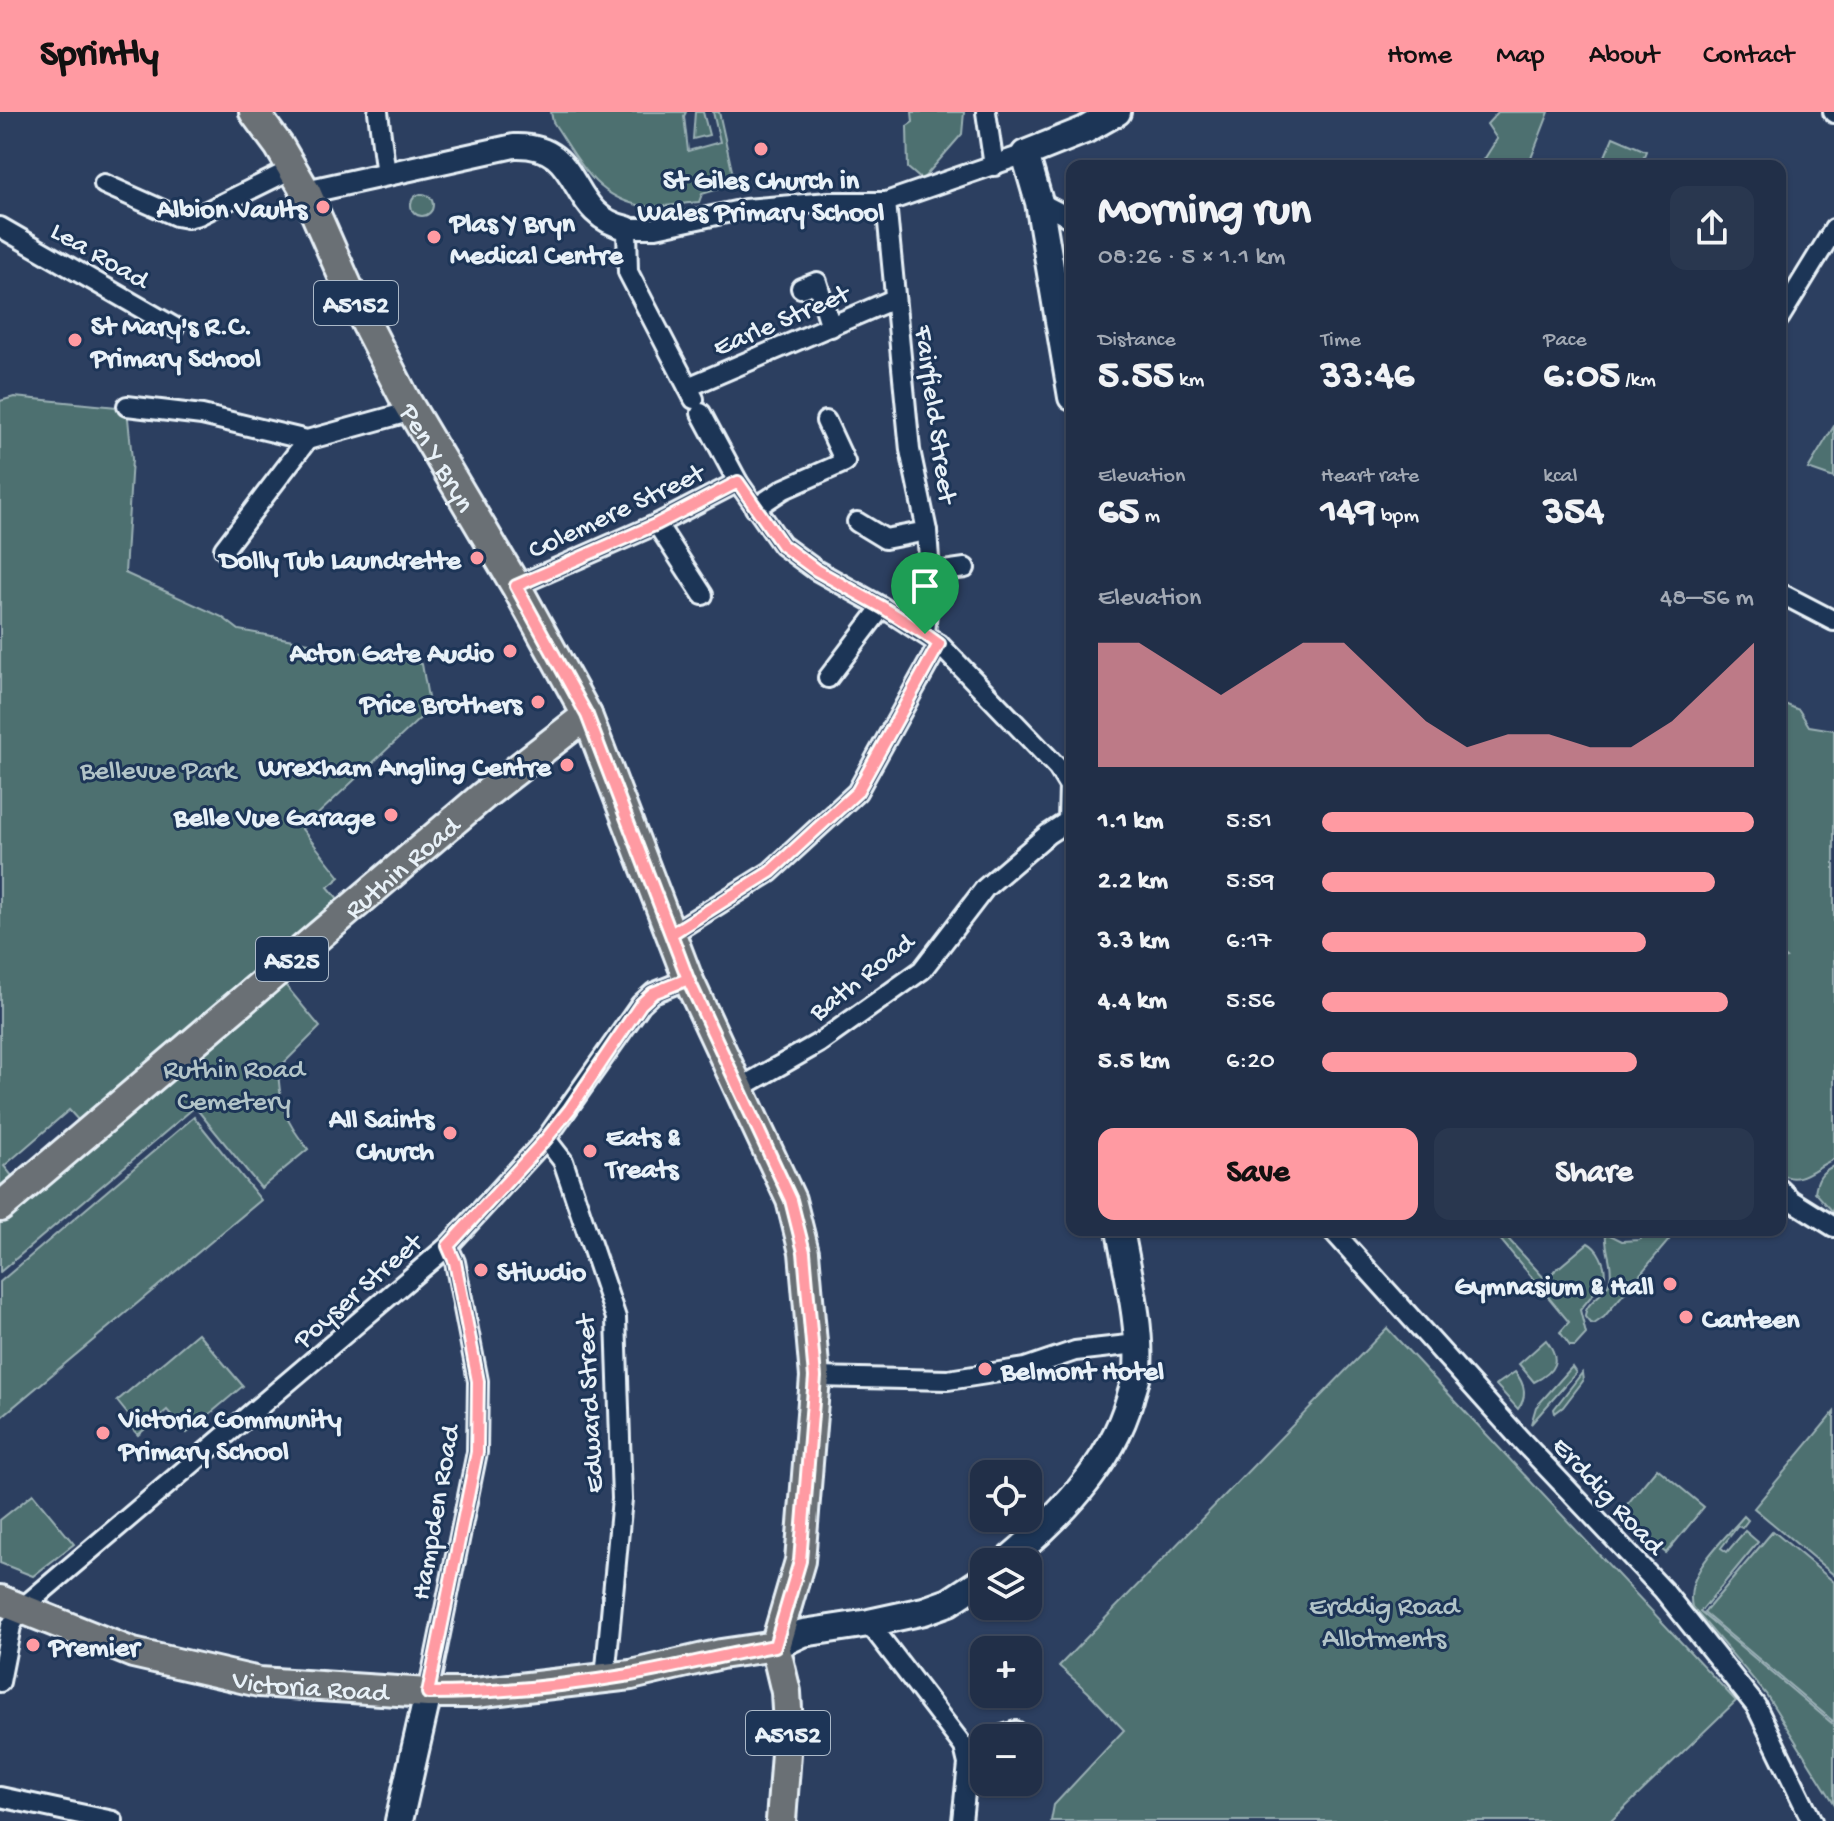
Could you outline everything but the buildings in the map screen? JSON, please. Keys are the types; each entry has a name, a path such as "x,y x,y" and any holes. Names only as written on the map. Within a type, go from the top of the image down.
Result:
{"main road":[{"name":"A5152","path":"254,112 299,180"},
{"path":"1066,362 1039,202 1025,154 1085,130 1117,112"},
{"name":"Pen Y Bryn","path":"299,180 350,292 412,411 516,586 587,715"},
{"name":"A5152","path":"587,715 688,979 791,1200 804,1252 815,1377 800,1561 775,1646 786,1692 788,1726 781,1821"},
{"name":"Ruthin Road","path":"0,1207 483,796 587,715"},
{"path":"1022,1548 1090,1479 1123,1425 1138,1372 1137,1344 1121,1236"},
{"path":"775,1646 803,1633 924,1611 949,1602 970,1588"},
{"name":"Victoria Road","path":"11,1604 133,1653 259,1682 428,1693 475,1693 605,1678 775,1646"},
{"path":"399,1821 428,1693"}],"street":[{"path":"378,112 386,175"},
{"path":"986,112 994,166"},
{"path":"104,184 187,218 299,180 386,175 514,146 531,145 548,151 566,166 587,206 597,216 613,225 627,228 656,228 745,209 829,202 886,202 1025,154"},
{"name":"Fairfield Street","path":"886,202 910,450 927,531 932,639"},
{"path":"1039,202 1066,216"},
{"name":"Lea Road","path":"0,227 174,327"},
{"path":"627,228 628,272 738,482 782,545 816,570 932,639 1066,779"},
{"path":"1786,307 1834,229"},
{"path":"801,288 817,282 831,327"},
{"name":"Earle Street","path":"694,400 831,327 894,299"},
{"path":"127,406 202,415 307,440 412,411"},
{"path":"755,508 784,489 845,462 826,421"},
{"path":"224,549 307,440"},
{"name":"Colemere Street","path":"516,586 657,524 738,482"},
{"path":"857,522 885,539 927,531"},
{"path":"657,524 703,595"},
{"path":"930,573 965,568"},
{"path":"1786,596 1834,621"},
{"path":"828,678 882,607"},
{"path":"671,934 770,872 857,792 932,639"},
{"name":"Bath Road","path":"740,1088 819,1043 922,970 985,888 1048,834 1066,826"},
{"name":"Poyser Street","path":"11,1604 448,1246 570,1109 641,1004 653,993 688,979"},
{"name":"Edward Street","path":"546,1139 563,1161 616,1318 622,1499 605,1678"},
{"path":"1786,1195 1834,1227"},
{"name":"Erddig Road","path":"1337,1236 1511,1429 1663,1590 1756,1706 1811,1821"},
{"name":"Hampden Road","path":"428,1693 477,1452 478,1381 455,1262 448,1246"},
{"path":"815,1377 948,1380 1025,1368 1075,1351 1137,1344"},
{"path":"0,1682 11,1626 11,1604"},
{"path":"869,1623 964,1747 968,1764 962,1821"},
{"path":"964,1747 970,1745"},
{"path":"0,1797 113,1821"}],"green space":[{"path":"551,112 686,112 688,151 720,142 713,112 719,112 735,184 702,194 699,202 649,207 625,201 599,185 589,174 553,122"},
{"path":"695,112 703,112 709,135 693,139"},
{"path":"912,112 964,112 962,134 922,180 908,168 907,126 913,122"},
{"path":"1498,112 1549,112 1530,160 1484,160 1497,139 1487,124"},
{"path":"1613,137 1646,151 1642,160 1603,160"},
{"path":"422,194 430,197 433,205 430,213 422,216 414,213 411,205 414,197"},
{"name":"Bellevue Park","path":"14,397 127,408 132,459 125,573 222,617 239,630 422,664 430,709 302,829 340,877 328,887 339,900 80,1122 69,1110 4,1166 13,1177 0,1188 0,401"},
{"path":"1834,426 1834,478 1808,469"},
{"path":"1786,705 1799,710 1809,726 1834,730 1834,1159 1801,1177 1787,1177"},
{"name":"Ruthin Road Cemetery","path":"282,981 320,1027 278,1069 285,1112 308,1149 261,1188 195,1107 0,1272 0,1222"},
{"path":"194,1117 261,1200 0,1418 0,1282"},
{"path":"1834,1166 1834,1213 1815,1192 1820,1176"},
{"path":"1497,1236 1506,1236 1545,1279 1588,1243 1598,1252 1605,1275 1580,1310 1586,1334 1575,1346 1570,1346 1560,1332 1569,1322"},
{"path":"1606,1236 1622,1241 1639,1240 1642,1236 1663,1236 1669,1240 1604,1317 1594,1324 1590,1323 1585,1317 1588,1306 1610,1280"},
{"name":"Erddig Road Allotments","path":"1387,1328 1736,1701 1611,1821 1051,1821 1054,1805 1124,1730 1059,1666"},
{"path":"198,1333 243,1386 187,1433 167,1410 138,1435 129,1425 133,1421 117,1401"},
{"path":"1546,1340 1554,1354 1554,1365 1534,1382 1519,1364"},
{"path":"1572,1367 1576,1373 1531,1424 1536,1407"},
{"path":"1515,1372 1524,1390 1518,1409 1496,1385"},
{"path":"1582,1373 1583,1381 1555,1413 1554,1409"},
{"path":"1834,1412 1834,1575 1754,1508"},
{"path":"1657,1468 1704,1507 1666,1553 1619,1514"},
{"path":"33,1494 74,1544 33,1576 0,1563 0,1520"},
{"path":"1744,1516 1748,1520 1742,1528 1738,1526 1721,1548 1727,1552 1745,1531 1758,1542 1700,1612 1834,1725 1834,1803 1766,1694 1692,1607 1691,1594 1699,1570"},
{"path":"1773,1531 1834,1582 1834,1722 1704,1613"}],"place":[{"name":"St Giles Church in Wales Primary School","path":"761,149"},
{"name":"Albion Vaults","path":"323,207"},
{"name":"Plas Y Bryn Medical Centre","path":"434,237"},
{"name":"St Mary's R.C. Primary School","path":"75,340"},
{"name":"Dolly Tub Laundrette","path":"477,558"},
{"name":"Acton Gate Audio","path":"510,651"},
{"name":"Price Brothers","path":"538,702"},
{"name":"Wrexham Angling Centre","path":"567,765"},
{"name":"Belle Vue Garage","path":"391,815"},
{"name":"All Saints Church","path":"450,1133"},
{"name":"Eats & Treats","path":"590,1151"},
{"name":"Stiwdio","path":"481,1270"},
{"name":"Gymnasium & Hall","path":"1670,1284"},
{"name":"Canteen","path":"1686,1317"},
{"name":"Belmont Hotel","path":"985,1369"},
{"name":"Victoria Community Primary School","path":"103,1433"},
{"name":"Premier","path":"33,1645"}],"route":[{"path":"925,634 816,570 782,545 738,482 657,524 516,586 587,715 688,979 791,1200 804,1252 815,1377 810,1450 800,1561 775,1646 721,1654 631,1675 475,1693 428,1693 477,1452 478,1381 455,1262 448,1246 570,1109 641,1004 653,993 688,979 671,934 770,872 857,792 939,644 925,634"}]}
